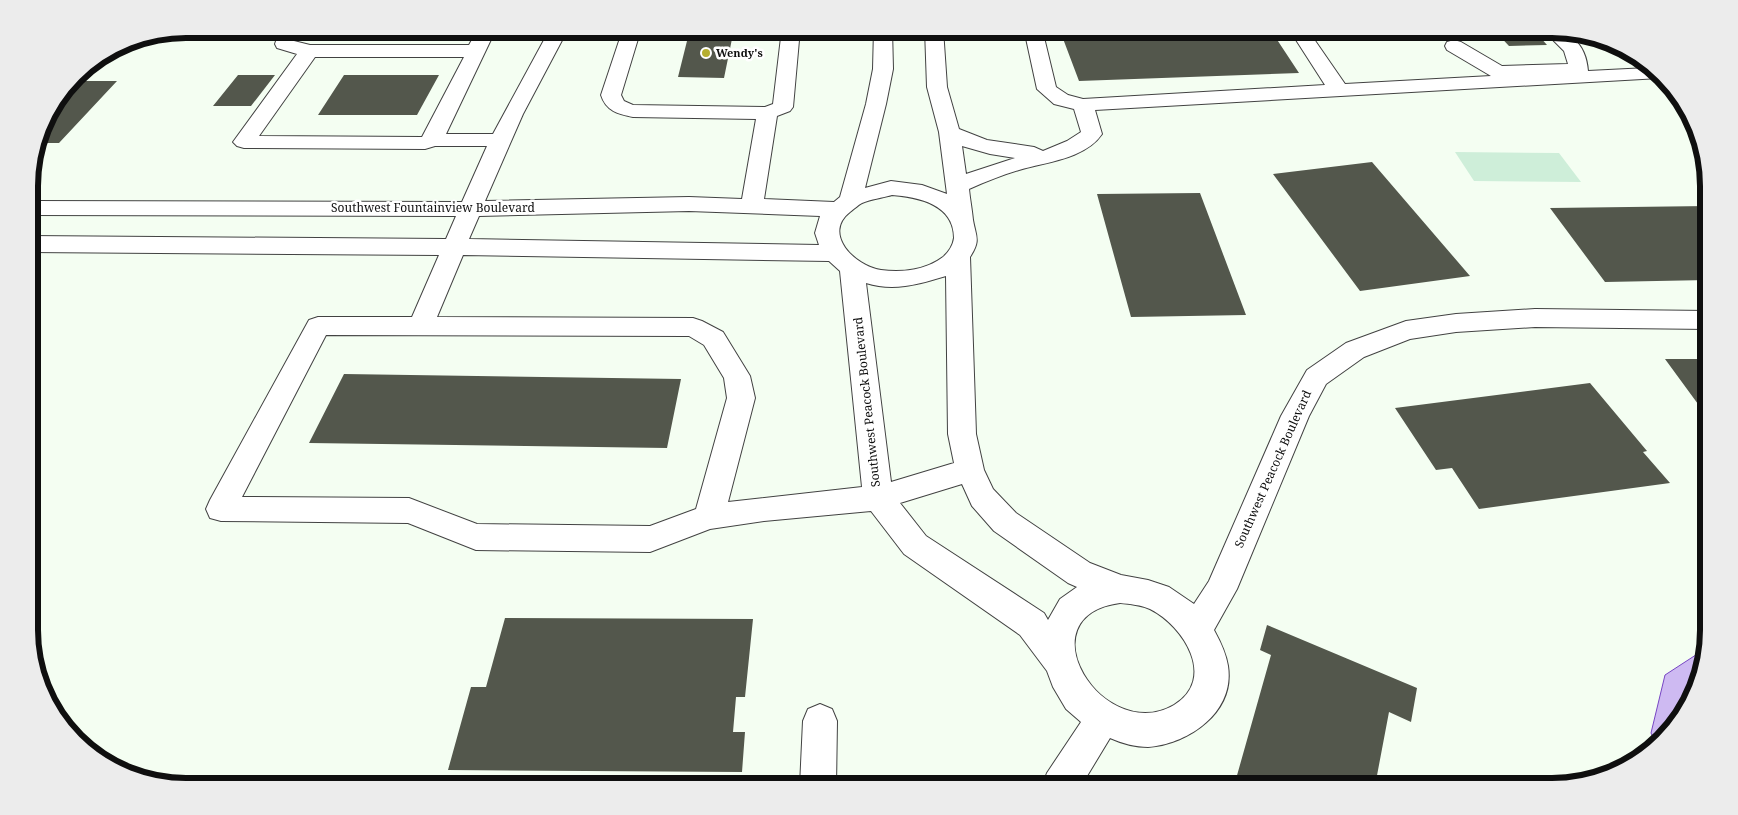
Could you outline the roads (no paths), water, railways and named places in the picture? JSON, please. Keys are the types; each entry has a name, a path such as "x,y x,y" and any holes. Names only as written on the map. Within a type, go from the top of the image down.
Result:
{"street":[{"path":"286,38 284,44 309,51 476,51"},
{"path":"432,140 482,38"},
{"path":"421,326 501,140 554,38"},
{"path":"629,38 611,96 613,103 620,108 634,111 767,113 783,107 790,38"},
{"path":"844,204 876,104 883,69 884,38"},
{"path":"38,244 454,246 842,261 873,277 897,280 921,277 942,269 958,257 965,244 967,231 962,218 948,132 937,87 934,38"},
{"path":"1035,38 1047,89 1061,100 1083,105 1650,74"},
{"path":"1304,38 1339,91"},
{"path":"1454,46 1498,72 1579,70 1573,49 1561,38"},
{"path":"309,51 244,142 425,143 432,140 501,140"},
{"path":"956,186 986,174 1079,146 1092,134 1083,105"},
{"path":"752,205 767,113"},
{"path":"948,132 1003,152 1056,154"},
{"path":"842,261 826,238 828,222 844,204 869,191 891,188 913,190 933,196 950,205 962,218"},
{"name":"Southwest Fountainview Boulevard","path":"38,208 470,209 689,204 844,204"},
{"path":"38,228 55,208"},
{"path":"958,257 962,434 970,470 982,497 1005,522 1079,574 1120,589 1141,592 1163,600 1182,612 1197,629 1208,650 1212,672 1208,694 1195,712 1177,725 1153,730 1128,728 1103,718 1082,702 1067,683 1059,661 1058,639 1065,618 1078,603 1097,593 1120,589"},
{"name":"Southwest Peacock Boulevard","path":"842,261 878,498 915,545 1032,624 1059,661"},
{"name":"Southwest Peacock Boulevard","path":"1197,629 1221,589 1295,416 1316,377 1355,350 1406,330 1456,324 1535,318 1700,320"},
{"path":"709,518 741,398 737,376 722,356 714,339 693,327 318,326 221,509 408,511 476,537 650,539 709,518 764,509 878,498 970,470"},
{"path":"1068,777 1103,718"},
{"path":"818,778 820,721"}],"place":[{"name":"Wendy's","path":"706,53"}]}
